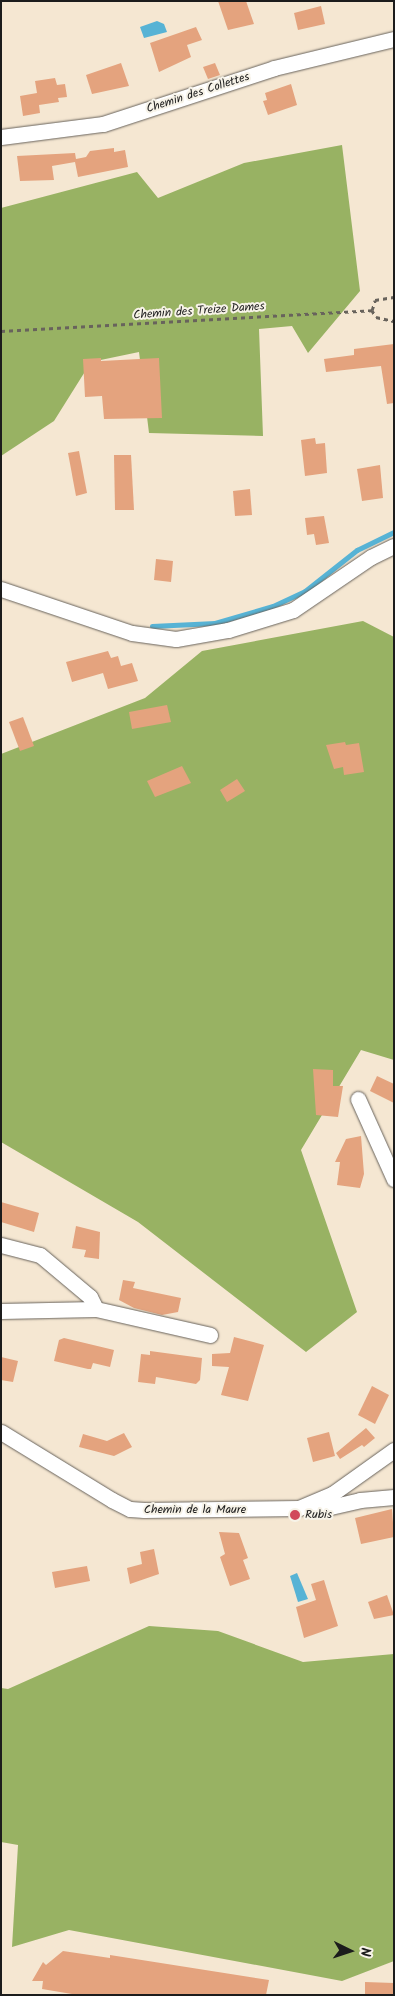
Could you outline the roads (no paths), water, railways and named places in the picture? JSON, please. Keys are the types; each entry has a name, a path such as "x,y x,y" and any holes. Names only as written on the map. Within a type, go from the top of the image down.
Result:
{"street":[{"name":"Chemin des Collettes","path":"1,137 103,124 274,68 394,39"},
{"path":"1,589 132,633 176,639 228,630 293,610 371,557 394,546"},
{"path":"358,1099 394,1179"},
{"path":"1,1245 40,1255 90,1298 96,1309"},
{"path":"1,1311 96,1309 210,1334"},
{"name":"Chemin de la Maure","path":"1,1432 130,1509 288,1510 308,1506 332,1494 394,1450"},
{"path":"308,1506 326,1508 360,1500 394,1497"}],"water":[{"path":"157,21 164,24 167,32 144,38 140,27"},
{"path":"297,1573 308,1599 298,1602 290,1576"}],"waterway":[{"path":"152,626 215,623 273,606 305,591 357,550 394,532"}],"place":[{"name":"Rubis","path":"295,1515"}]}
